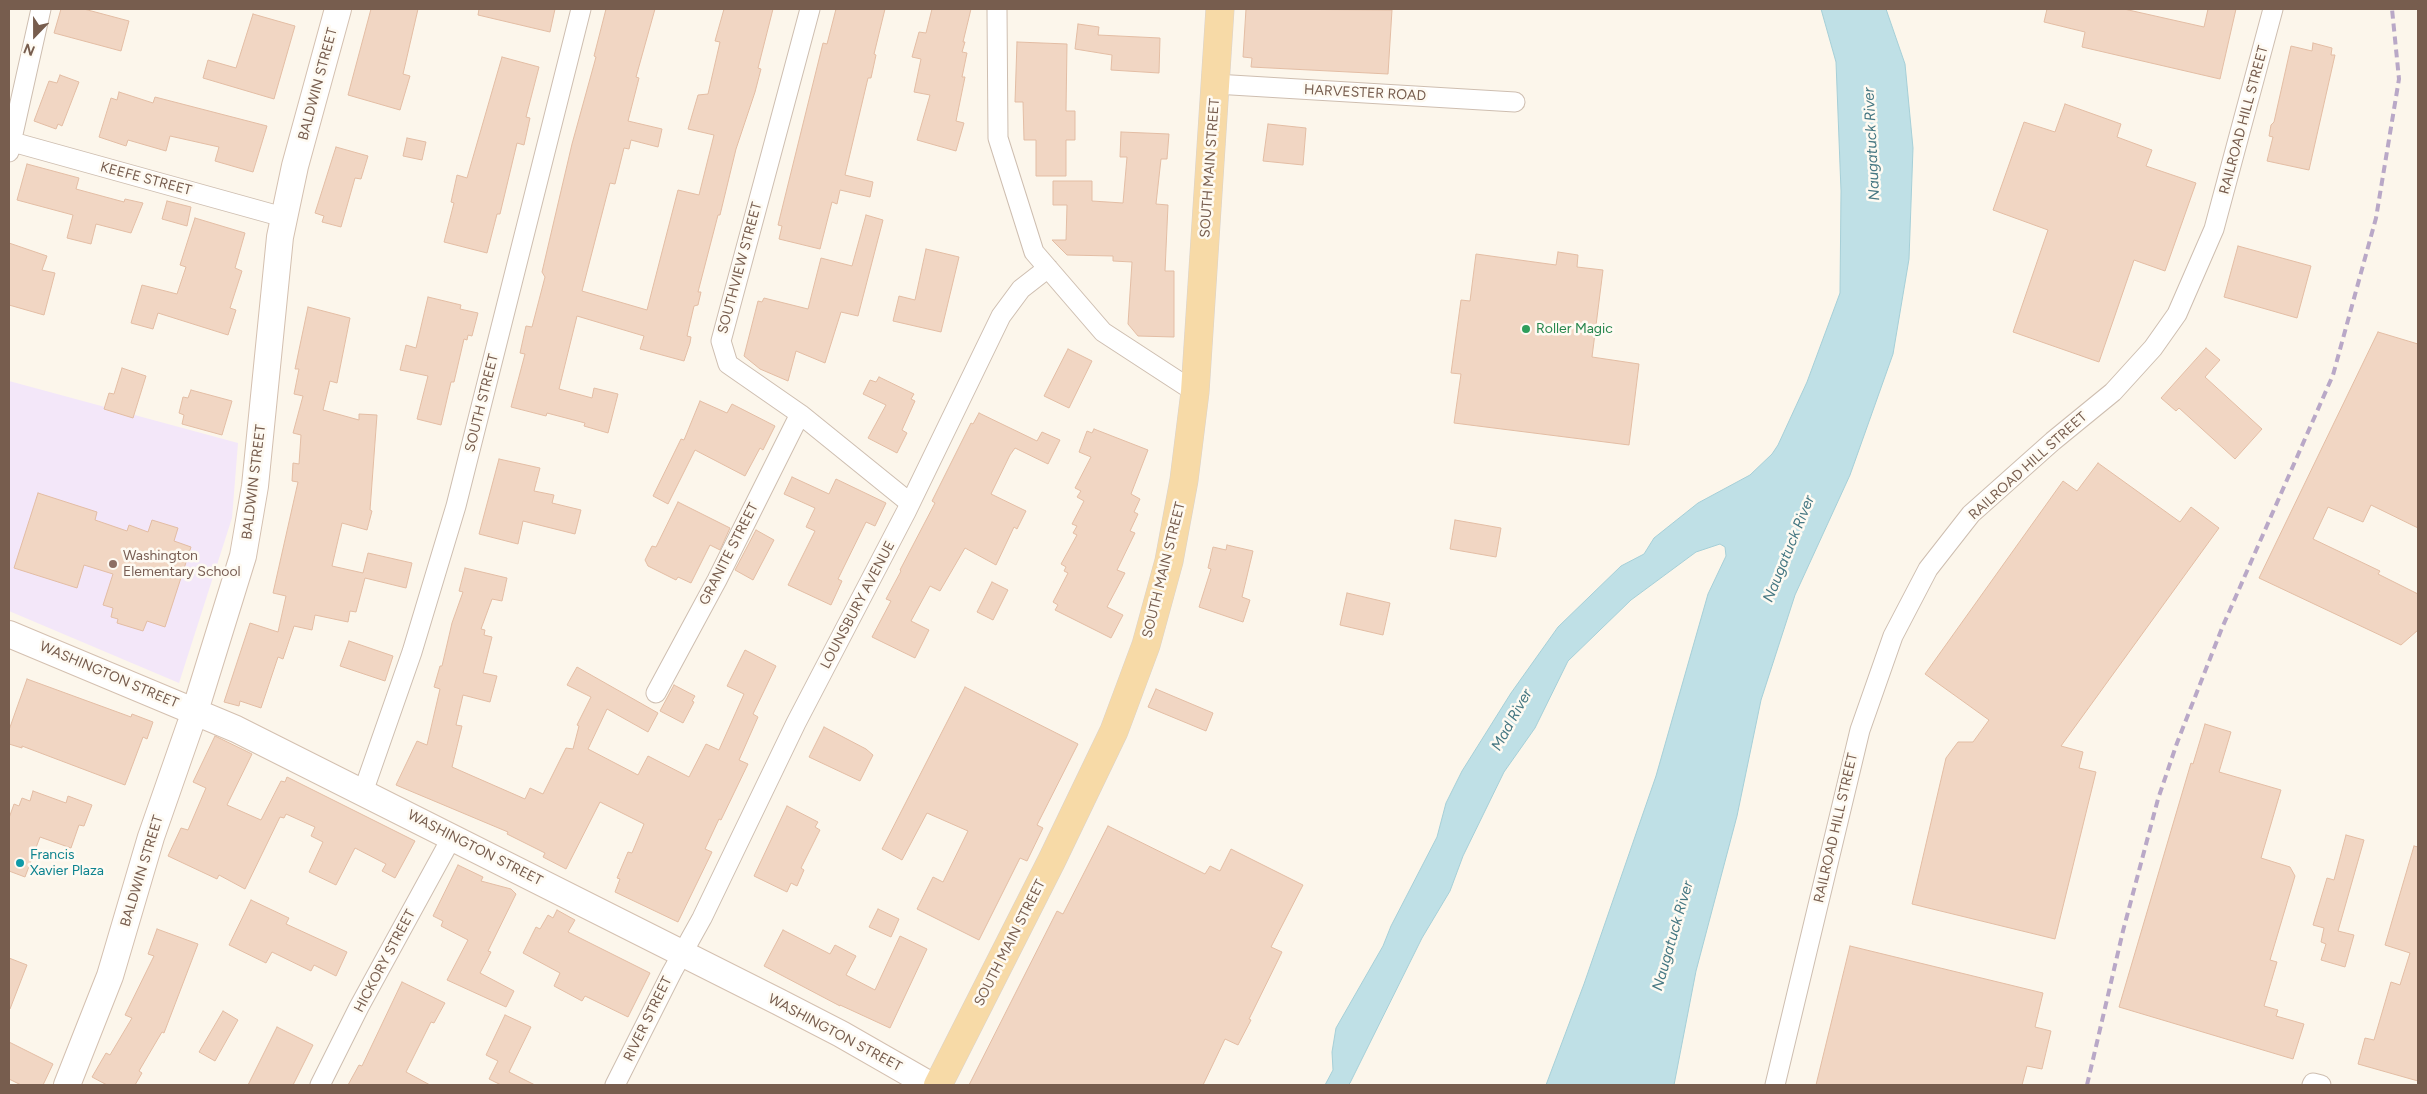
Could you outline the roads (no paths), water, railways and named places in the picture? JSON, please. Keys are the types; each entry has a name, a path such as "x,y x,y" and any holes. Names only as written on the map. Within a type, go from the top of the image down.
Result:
{"main road":[{"name":"BALDWIN STREET","path":"67,1085 100,1005 151,837 195,711 222,626 248,534 258,460 275,269 283,216 338,9"},
{"name":"SOUTH MAIN STREET","path":"938,1085 1101,758 1136,676 1154,615 1178,522 1195,392 1220,9"},
{"name":"WASHINGTON STREET","path":"9,634 236,729 841,1034 930,1085"}],"street":[{"path":"10,145 41,9"},
{"name":"SOUTH STREET","path":"363,792 412,652 456,506 582,9"},
{"name":"SOUTHVIEW STREET","path":"810,9 721,341 728,364 800,414 910,503"},
{"path":"997,9 998,138 1034,252 1103,332 1195,392"},
{"name":"RAILROAD HILL STREET","path":"1775,1085 1860,730 1893,636 1928,569 1971,514 2053,441 2113,392 2153,348 2178,314 2214,228 2273,9"},
{"name":"HARVESTER ROAD","path":"1215,84 1515,102"},
{"name":"KEEFE STREET","path":"10,145 283,216"},
{"name":"LOUNSBURY AVENUE","path":"682,953 702,918 796,723 910,503 1001,316 1021,288 1048,268"},
{"name":"GRANITE STREET","path":"656,693 717,580 800,414"},
{"name":"HICKORY STREET","path":"320,1085 359,1007 452,837"},
{"name":"RIVER STREET","path":"615,1085 682,953"}],"water":[{"path":"1821,9 1886,9 1905,64 1913,148 1909,259 1893,354 1850,475 1795,595 1761,700 1737,816 1696,971 1674,1085 1546,1085 1584,984 1656,776 1708,594 1726,556 1725,547 1720,544 1696,552 1631,600 1568,661 1535,728 1504,772 1463,856 1450,891 1422,938 1350,1083 1348,1085 1325,1085 1333,1070 1332,1052 1336,1028 1383,946 1391,926 1437,837 1446,803 1462,771 1511,693 1558,627 1621,566 1644,554 1654,538 1698,503 1750,475 1772,454 1778,445 1807,382 1840,293 1841,191 1836,62"}],"railway":[{"path":"2087,1085 2123,931 2158,799 2177,743 2222,628 2333,375 2376,218 2399,79 2392,9"}],"place":[{"name":"Roller Magic","path":"1526,329"},
{"name":"Washington Elementary School","path":"113,564"},
{"name":"Francis Xavier Plaza","path":"20,863"}],"water label":[{"name":"Naugatuck River","path":"1872,144"},
{"name":"Naugatuck River","path":"1789,549"},
{"name":"Mad River","path":"1512,720"},
{"name":"Naugatuck River","path":"1673,936"}]}
